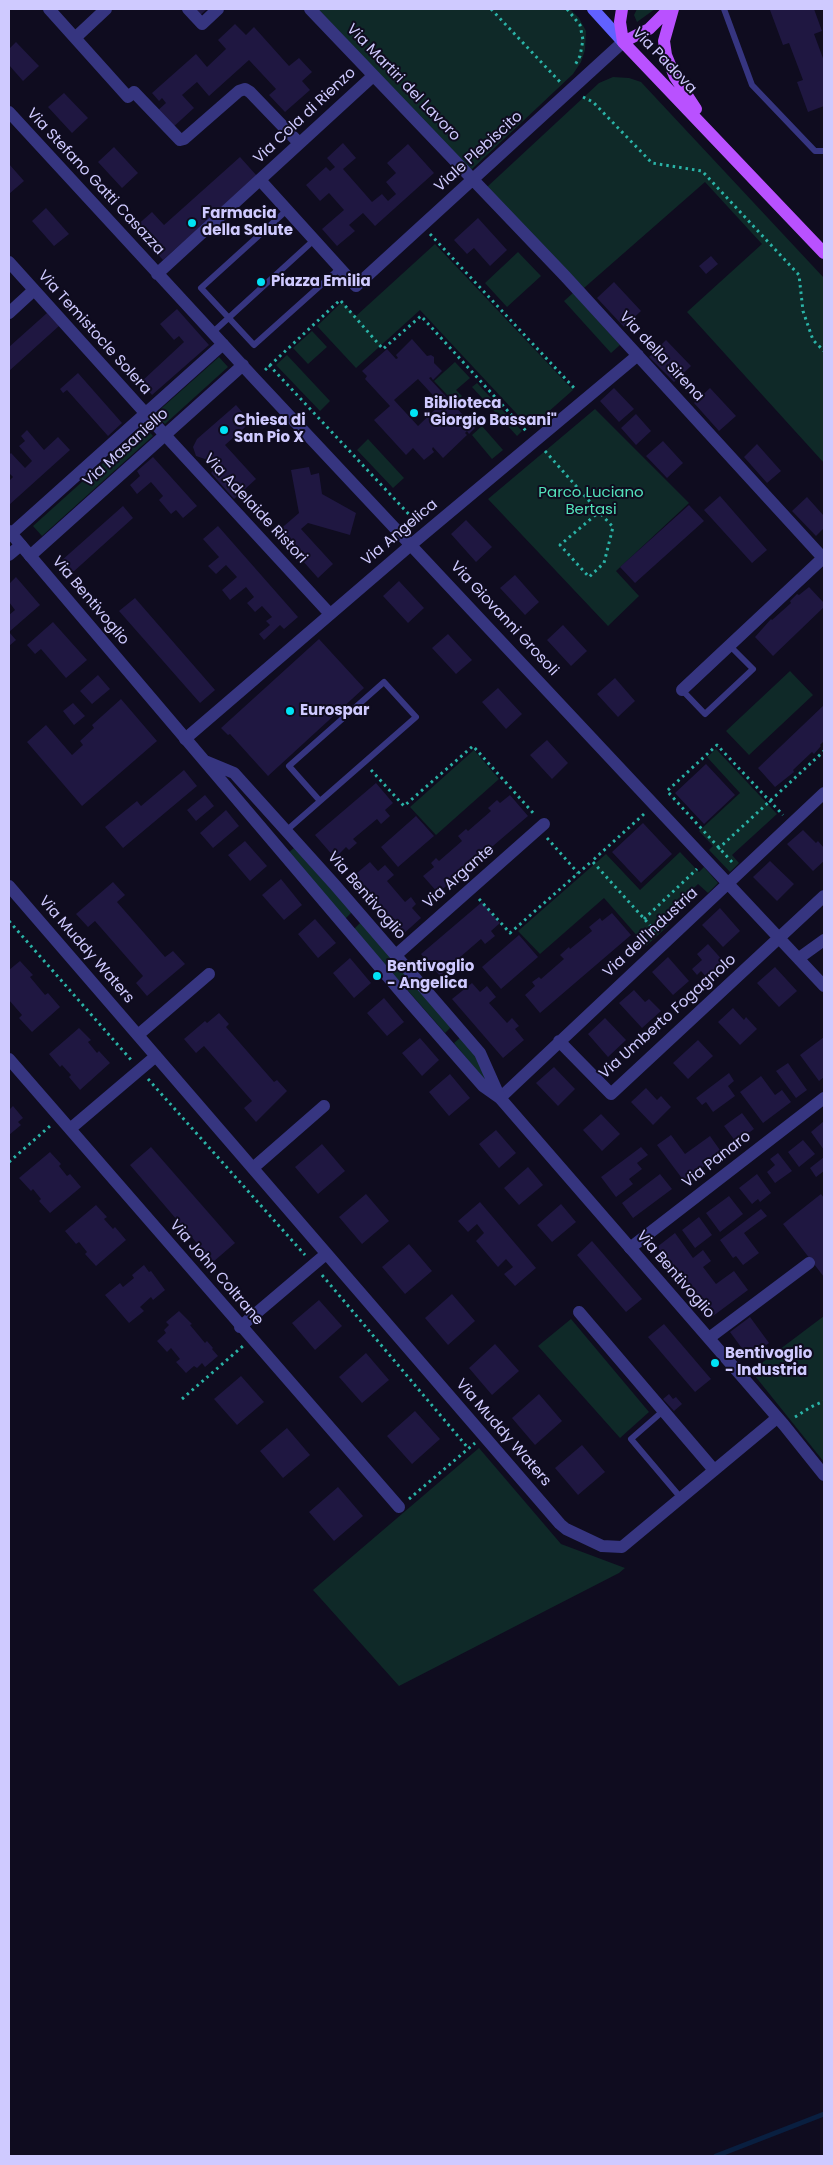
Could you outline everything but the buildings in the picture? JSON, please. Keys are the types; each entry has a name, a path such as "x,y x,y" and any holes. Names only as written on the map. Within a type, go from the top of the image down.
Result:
{"main road":[{"name":"Via Padova","path":"593,9 824,253"},
{"path":"622,9 620,22 623,42 649,29 669,9"},
{"name":"Via Padova","path":"673,9 664,41 668,65 712,134"}],"street":[{"path":"49,9 128,97 134,92 180,140 184,139 239,91 245,89 299,143"},
{"path":"75,38 106,9"},
{"path":"188,9 202,24 218,9"},
{"name":"Via Martiri del Lavoro","path":"310,9 473,179"},
{"name":"Viale Plebiscito","path":"340,268 356,286 473,179 565,86 623,42"},
{"name":"Via Cola di Rienzo","path":"260,180 373,76"},
{"name":"Via Stefano Gatti Casazza","path":"9,112 158,274"},
{"name":"Via della Sirena","path":"473,179 638,355 824,559 682,690"},
{"path":"255,379 158,274 260,180 340,268"},
{"name":"Via Temistocle Solera","path":"9,262 160,430"},
{"path":"9,313 34,290"},
{"name":"Via Masaniello","path":"10,532 223,344"},
{"name":"Via Angelica","path":"185,739 426,532 638,355"},
{"name":"Via Masaniello","path":"30,556 160,430 243,365"},
{"name":"Via Giovanni Grosoli","path":"255,379 729,882 824,986"},
{"name":"Via Adelaide Ristori","path":"160,430 330,614"},
{"name":"Via Bentivoglio","path":"10,532 282,853 483,1086 500,1098 781,1421 824,1475"},
{"path":"9,555 21,545"},
{"name":"Via Bentivoglio","path":"204,761 234,773 287,830 480,1053 500,1098"},
{"name":"Via dell'Industria","path":"500,1098 824,793"},
{"name":"Via Argante","path":"396,955 544,824"},
{"path":"266,834 287,830 282,853"},
{"name":"Via Muddy Waters","path":"9,886 560,1524 571,1532 602,1546 618,1548 626,1545 714,1470 781,1421"},
{"path":"780,937 824,896"},
{"name":"Via Umberto Fogagnolo","path":"560,1041 610,1094 780,937"},
{"path":"799,958 824,940"},
{"path":"138,1035 209,974"},
{"path":"70,1129 156,1056"},
{"name":"Via John Coltrane","path":"9,1059 399,1508"},
{"name":"Via Panaro","path":"630,1248 824,1098"},
{"path":"253,1168 324,1106"},
{"path":"240,1327 326,1254"},
{"path":"709,1338 810,1263"},
{"path":"579,1312 714,1470"}],"lane":[{"path":"724,9 752,85 816,151 824,151"},
{"path":"287,210 201,288 254,345 340,268"},
{"path":"212,333 314,240"},
{"name":"Via della Sirena","path":"682,690 705,714 753,670 730,646"},
{"path":"287,830 416,717 384,682 288,766 320,801"},
{"path":"664,1411 631,1439 681,1498"}],"path":[{"path":"491,9 565,86 593,102 652,163 702,171 799,275 802,311 813,340 824,351"},
{"path":"568,9 580,25 583,40 580,56 568,74"},
{"path":"564,78 565,86"},
{"path":"422,226 585,399"},
{"path":"255,379 340,300 383,349 421,316 613,527 604,563 590,577 560,545 599,512"},
{"path":"270,365 426,532"},
{"path":"741,871 667,791 717,744 791,824"},
{"path":"364,762 404,806 474,746 550,831 545,835 578,873"},
{"path":"644,919 824,751"},
{"path":"470,889 510,933 643,813"},
{"path":"592,861 665,942"},
{"path":"9,921 313,1265 468,1448"},
{"path":"9,1162 60,1118"},
{"path":"182,1399 251,1339"},
{"path":"781,1421 824,1402"},
{"path":"399,1508 483,1435"}],"green space":[{"path":"318,9 570,9 579,18 586,31 585,50 581,62 573,74 470,171"},
{"path":"637,9 655,9 637,22 634,15"},
{"path":"613,77 629,78 641,82 824,278 824,463 687,312 762,244 705,182 584,288 487,187 599,83"},
{"path":"435,244 573,390 530,428 420,310 356,368 317,326 342,302 356,316"},
{"path":"518,252 541,276 507,307 485,283"},
{"path":"573,293 620,345 611,353 564,301"},
{"path":"312,331 327,347 308,364 293,348"},
{"path":"287,355 330,401 320,411 276,365"},
{"path":"219,357 228,367 165,424 155,414"},
{"path":"455,362 470,378 456,390 462,396 455,403 434,381"},
{"path":"477,383 522,431 517,436 472,387"},
{"name":"Parco Luciano Bertasi","path":"595,409 689,503 616,571 639,596 608,626 488,499"},
{"path":"144,426 153,436 42,536 33,526"},
{"path":"482,426 503,450 492,459 472,435"},
{"path":"368,439 404,478 393,488 357,450"},
{"path":"790,671 813,695 749,755 726,731"},
{"path":"716,749 777,814 732,855 739,863 730,872 709,850 713,846 699,831 740,793 707,757"},
{"path":"474,750 499,779 436,835 410,807"},
{"path":"294,848 352,912 344,920 288,853"},
{"path":"680,852 699,872 704,867 718,883 708,893 698,884 663,918 669,925 646,946 604,898 540,954 518,931 606,854 640,890"},
{"path":"361,922 452,1026 445,1033 354,929"},
{"path":"461,1037 476,1056 488,1085 454,1043"},
{"path":"824,1316 824,1462 751,1371"},
{"path":"571,1319 649,1412 620,1438 538,1346"},
{"path":"479,1448 561,1544 625,1568 619,1573 399,1686 313,1590"}],"waterway":[{"path":"716,2156 824,2114"}],"place":[{"name":"Farmacia della Salute","path":"192,223"},
{"name":"Piazza Emilia","path":"261,282"},
{"name":"Biblioteca \"Giorgio Bassani\"","path":"414,413"},
{"name":"Chiesa di San Pio X","path":"224,430"},
{"name":"Eurospar","path":"290,711"},
{"name":"Bentivoglio - Angelica","path":"377,976"},
{"name":"Bentivoglio - Industria","path":"715,1363"}]}
